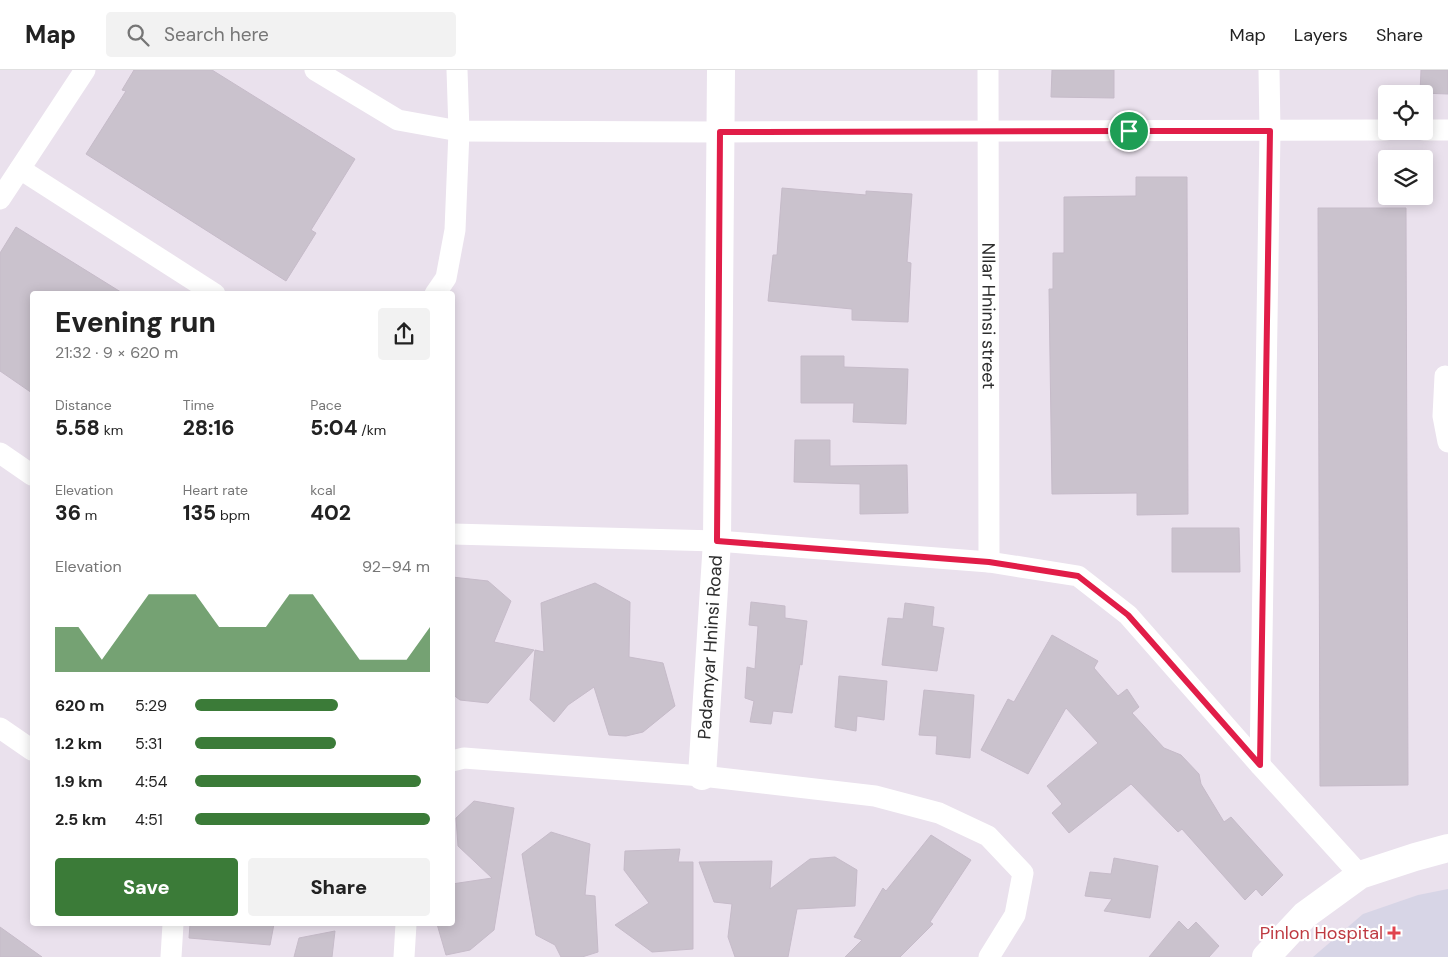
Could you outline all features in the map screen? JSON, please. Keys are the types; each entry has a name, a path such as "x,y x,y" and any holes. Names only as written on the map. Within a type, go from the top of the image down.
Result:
{"street":[{"path":"0,199 85,70"},
{"path":"316,70 398,120 459,130 720,132 1378,130"},
{"path":"438,291 446,278 455,230 459,130 457,70"},
{"name":"Padamyar Hninsi Road","path":"702,776 717,541 720,70"},
{"name":"NIlar Hninsi street","path":"988,70 989,562"},
{"path":"1260,765 1270,131 1269,70"},
{"path":"1433,130 1448,130"},
{"path":"20,169 210,291"},
{"path":"1444,376 1443,416 1448,442"},
{"path":"0,453 30,474"},
{"path":"455,534 717,541 989,562 1078,576 1128,615 1360,875"},
{"path":"0,728 30,749"},
{"path":"455,760 464,758 702,776 875,796 939,813 988,836 1024,873 1016,916 989,957"},
{"path":"1266,957 1305,915 1360,875 1448,848"},
{"path":"171,957 173,926"},
{"path":"404,957 406,926"}],"shaded area":[{"name":"Pinlon Hospital","path":"1448,889 1448,957 1313,957 1363,914 1418,895"}],"building":[{"path":"134,70 212,70 355,159 311,230 316,233 286,281 86,154 126,91 122,90"},
{"path":"1052,70 1114,70 1114,98 1051,97"},
{"path":"1421,70 1448,70 1448,94 1433,93 1433,85 1420,85"},
{"path":"1136,177 1187,177 1188,514 1137,515 1137,493 1052,494 1049,289 1053,289 1053,253 1064,253 1064,197 1136,196"},
{"path":"782,188 866,195 866,191 912,194 907,262 911,263 908,322 852,320 852,309 768,301 773,255 777,255"},
{"path":"1318,208 1406,208 1408,785 1320,786"},
{"path":"16,227 119,291 30,291 30,392 0,371 0,253"},
{"path":"801,356 844,356 844,367 908,369 906,424 853,422 854,403 801,403"},
{"path":"795,440 830,440 830,466 907,465 908,513 860,514 860,484 794,482"},
{"path":"1172,528 1239,528 1240,572 1172,572"},
{"path":"455,577 488,581 511,601 494,642 534,650 488,703 460,700 455,696"},
{"path":"595,583 630,602 629,657 663,663 675,706 643,732 626,736 609,735 594,687 568,705 554,722 530,700 535,650 544,652 541,603"},
{"path":"751,602 785,606 785,618 807,621 802,665 800,664 792,713 773,711 771,724 750,722 754,701 745,698 747,667 755,669 758,626 749,625"},
{"path":"905,603 934,607 932,626 944,628 937,671 882,665 888,618 903,619"},
{"path":"1052,635 1098,661 1094,668 1118,696 1127,689 1139,707 1132,713 1164,748 1181,755 1199,774 1201,784 1224,822 1231,817 1283,875 1262,896 1256,889 1245,900 1182,829 1178,832 1131,784 1069,833 1052,813 1062,804 1047,786 1098,743 1066,708 1028,774 981,750 1008,699 1014,702"},
{"path":"839,676 887,681 884,720 857,716 856,731 835,727"},
{"path":"924,690 974,695 970,758 936,754 937,736 919,735"},
{"path":"474,801 514,808 494,930 470,950 446,955 438,926 455,926 455,884 492,878 458,846 456,818"},
{"path":"551,832 590,844 585,895 595,896 598,952 582,957 561,957 555,945 536,935 522,854"},
{"path":"931,835 971,860 930,922 933,924 900,957 845,957 862,940 854,937 883,888 886,891"},
{"path":"680,849 678,862 693,862 693,949 652,952 615,925 649,903 624,870 625,851"},
{"path":"835,857 857,870 855,906 797,909 788,957 735,957 728,937 732,904 714,902 699,862 772,861 770,889 810,859"},
{"path":"1114,858 1158,866 1150,918 1104,911 1112,899 1085,896 1090,872 1111,874"},
{"path":"1179,921 1188,930 1196,922 1219,946 1209,957 1149,957"},
{"path":"190,926 274,926 270,945 189,938"},
{"path":"0,927 42,957 0,957"},
{"path":"335,931 332,957 294,957 299,938"}],"place":[{"name":"Pinlon Hospital","path":"1394,933"}],"route":[{"path":"1129,131 1270,131 1260,765 1128,615 1078,576 989,562 717,541 720,132 1129,131"}]}
